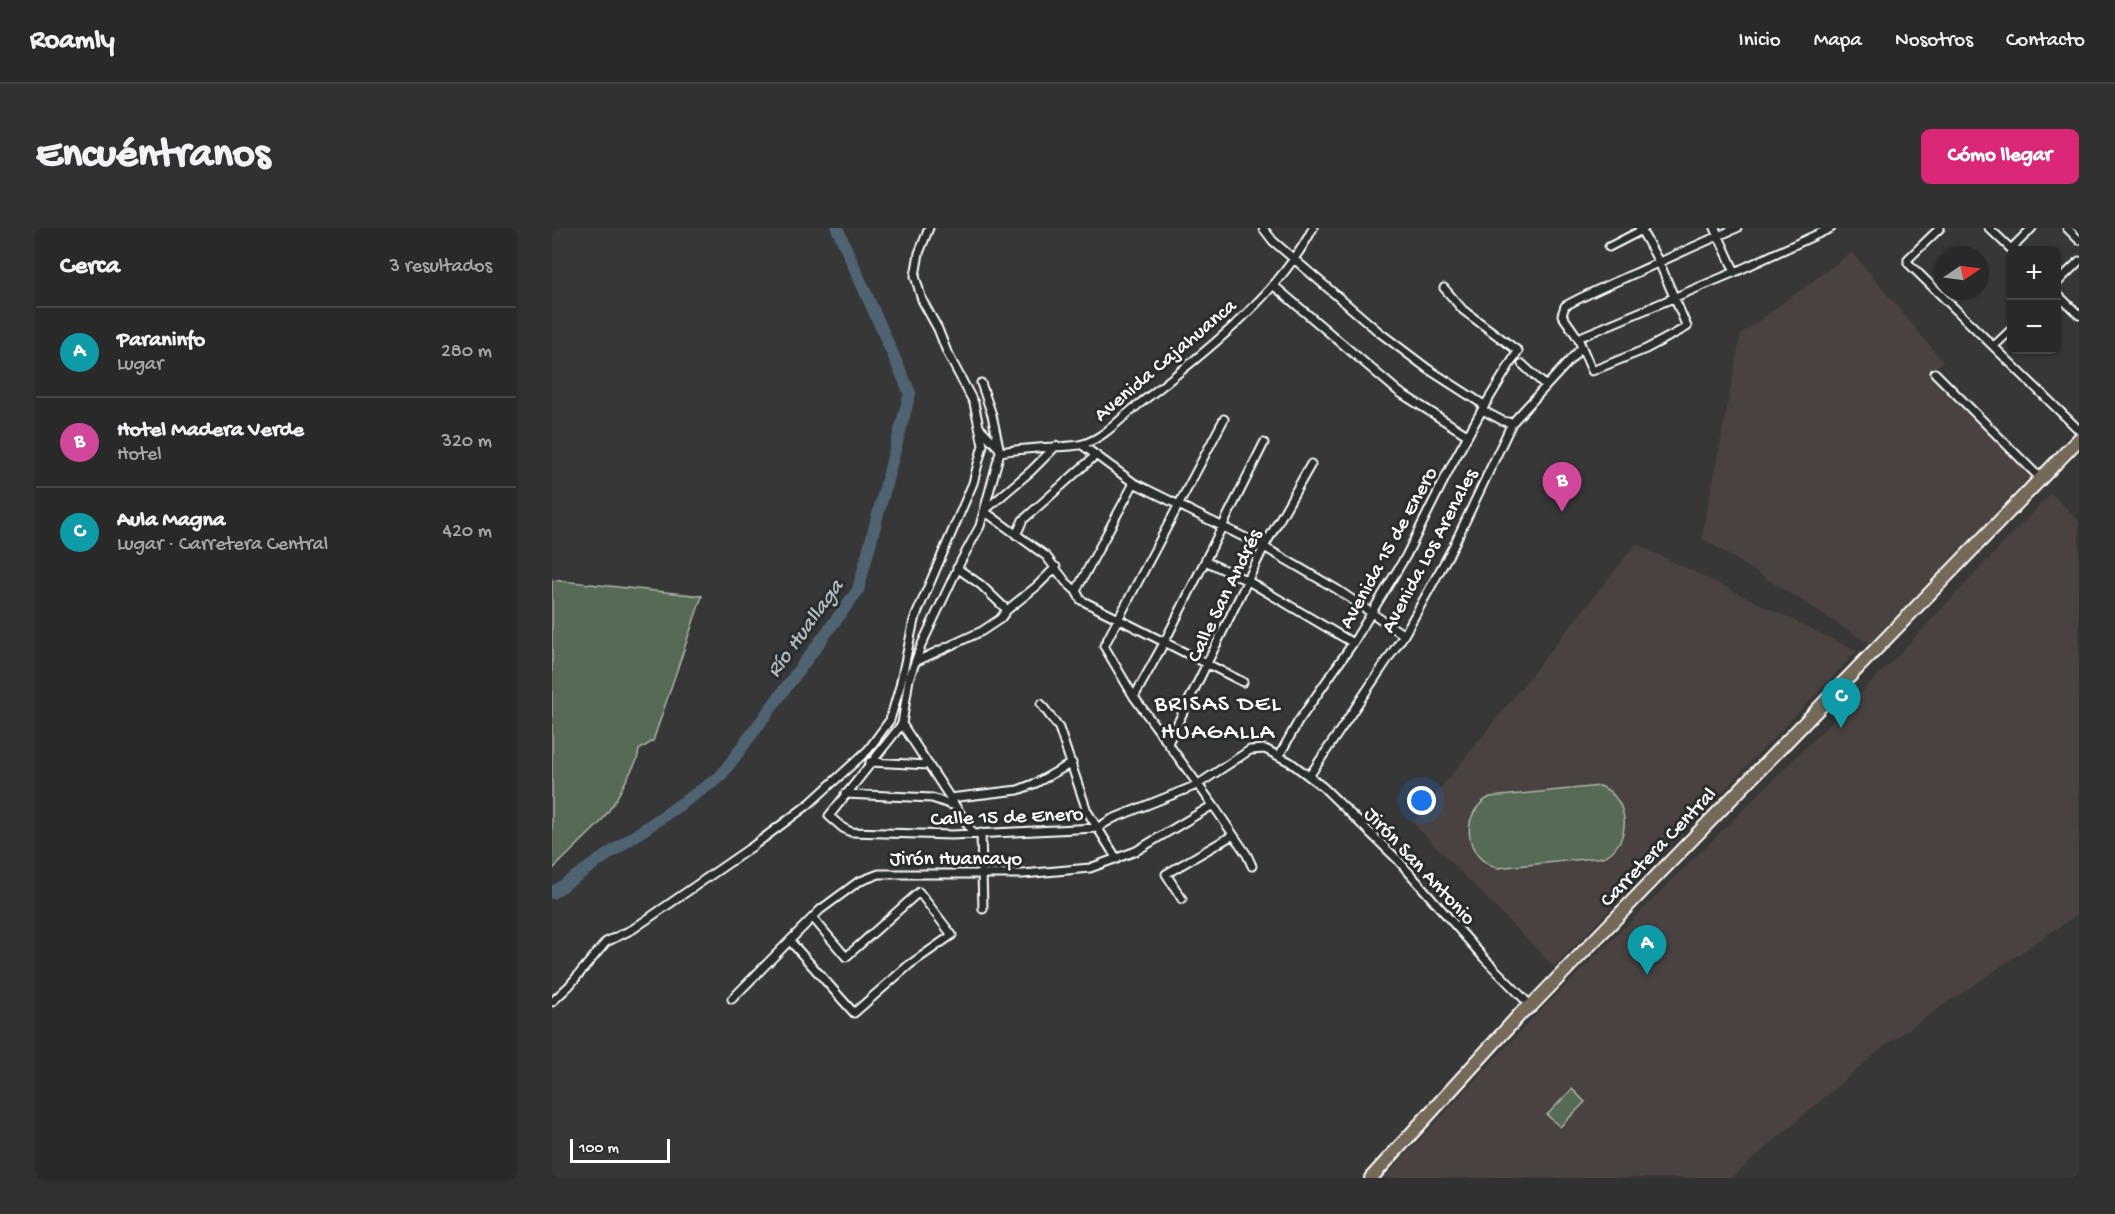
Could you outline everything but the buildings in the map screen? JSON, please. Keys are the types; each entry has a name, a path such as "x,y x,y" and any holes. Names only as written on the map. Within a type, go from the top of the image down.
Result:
{"highway":[{"name":"Carretera Central","path":"1371,1178 1523,1011 2079,439"}],"street":[{"path":"552,1002 569,986 606,942 633,929 753,846 809,804 868,750 890,720 914,620 973,483 983,445 974,403 922,300 915,276 919,253 929,228"},
{"path":"1263,228 1273,241 1294,260 1379,332 1503,421 1512,423"},
{"name":"Avenida Cajahuanca","path":"999,450 1082,445 1102,434 1177,376 1215,343 1273,285 1294,260 1315,228"},
{"path":"1609,247 1643,229 1659,262 1687,327 1646,349 1592,372 1578,338 1562,315 1565,306 1659,262 1717,232 1737,228"},
{"path":"1578,338 1735,272 1831,228"},
{"path":"1940,228 1908,259 1908,263 2079,430"},
{"path":"1989,228 2008,246"},
{"path":"2016,246 2032,228"},
{"path":"2067,228 2079,240"},
{"path":"1717,232 1735,272"},
{"path":"2061,279 2079,261"},
{"path":"1273,285 1399,392 1467,435"},
{"name":"Avenida 15 de Enero","path":"1279,756 1298,722 1353,643 1406,556 1467,435 1518,351 1463,310 1444,288"},
{"path":"2061,298 2079,315"},
{"path":"1994,346 2007,334"},
{"name":"Avenida Los Arenales","path":"1310,775 1404,634 1453,547 1512,423 1582,347"},
{"path":"1522,364 1546,386"},
{"path":"1935,373 2040,478"},
{"path":"845,794 902,724 909,679 921,646 957,568 980,526 999,450 992,415 981,383"},
{"path":"1224,418 1104,646 1134,697 1247,855 1252,867"},
{"path":"979,428 999,450"},
{"path":"1134,697 1164,643 1264,443"},
{"path":"1082,445 1134,483 1264,547 1338,590 1404,634"},
{"path":"984,511 1032,471 1056,446"},
{"path":"1016,535 1023,520 1096,455"},
{"name":"Calle San Andrés","path":"1168,743 1209,664 1264,547 1311,464"},
{"path":"1077,591 1134,483"},
{"path":"984,511 1046,556 1066,582 1077,591 1082,600 1243,682"},
{"path":"1205,561 1248,582 1353,643"},
{"path":"917,662 982,631 1000,619 1007,610 1056,567"},
{"path":"957,568 981,585 1007,610"},
{"path":"1041,704 1059,728 1088,811 1117,859"},
{"path":"902,724 973,833"},
{"name":"Calle 15 de Enero","path":"845,794 829,816 843,828 852,832 952,835 1097,828 1112,819 1197,785 1252,749 1265,749 1279,756"},
{"name":"Jirón San Antonio","path":"1279,756 1310,775 1398,860 1484,958 1530,1006"},
{"path":"870,762 929,765"},
{"path":"950,798 1018,790 1072,763"},
{"path":"845,794 932,798 955,806"},
{"name":"Jirón Huancayo","path":"732,999 820,910 867,877 879,874 1067,872 1090,868 1136,851 1212,805"},
{"path":"981,833 983,909"},
{"path":"1182,899 1166,874 1233,835"},
{"path":"790,941 854,1013 909,965 952,935 919,892 846,957 813,918"}],"shaded area":[{"path":"1852,252 1943,362 1928,373 2032,474 1872,645 1702,538 1741,334"},
{"path":"2051,493 2079,521 2079,913 1884,1046 1731,1178 1384,1178 1532,1019 1889,665"},
{"path":"1636,544 1857,651 1554,967 1413,823"}],"green space":[{"path":"552,580 702,596 653,741 639,750 637,760 614,803 600,823 552,870"},
{"path":"1600,786 1617,800 1624,820 1620,841 1604,857 1497,868 1486,863 1472,845 1470,824 1473,813 1490,797"},
{"path":"1572,1089 1585,1102 1560,1127 1547,1115"}],"waterway":[{"name":"Río Huallaga","path":"552,893 720,777 858,590 910,393 837,228"}],"place":[{"name":"Hotel Madera Verde","path":"1562,512"},
{"name":"Aula Magna","path":"1841,728"},
{"name":"Paraninfo","path":"1647,975"}],"district":[{"name":"BRISAS DEL HUAGALLA","path":"1218,716"}]}
